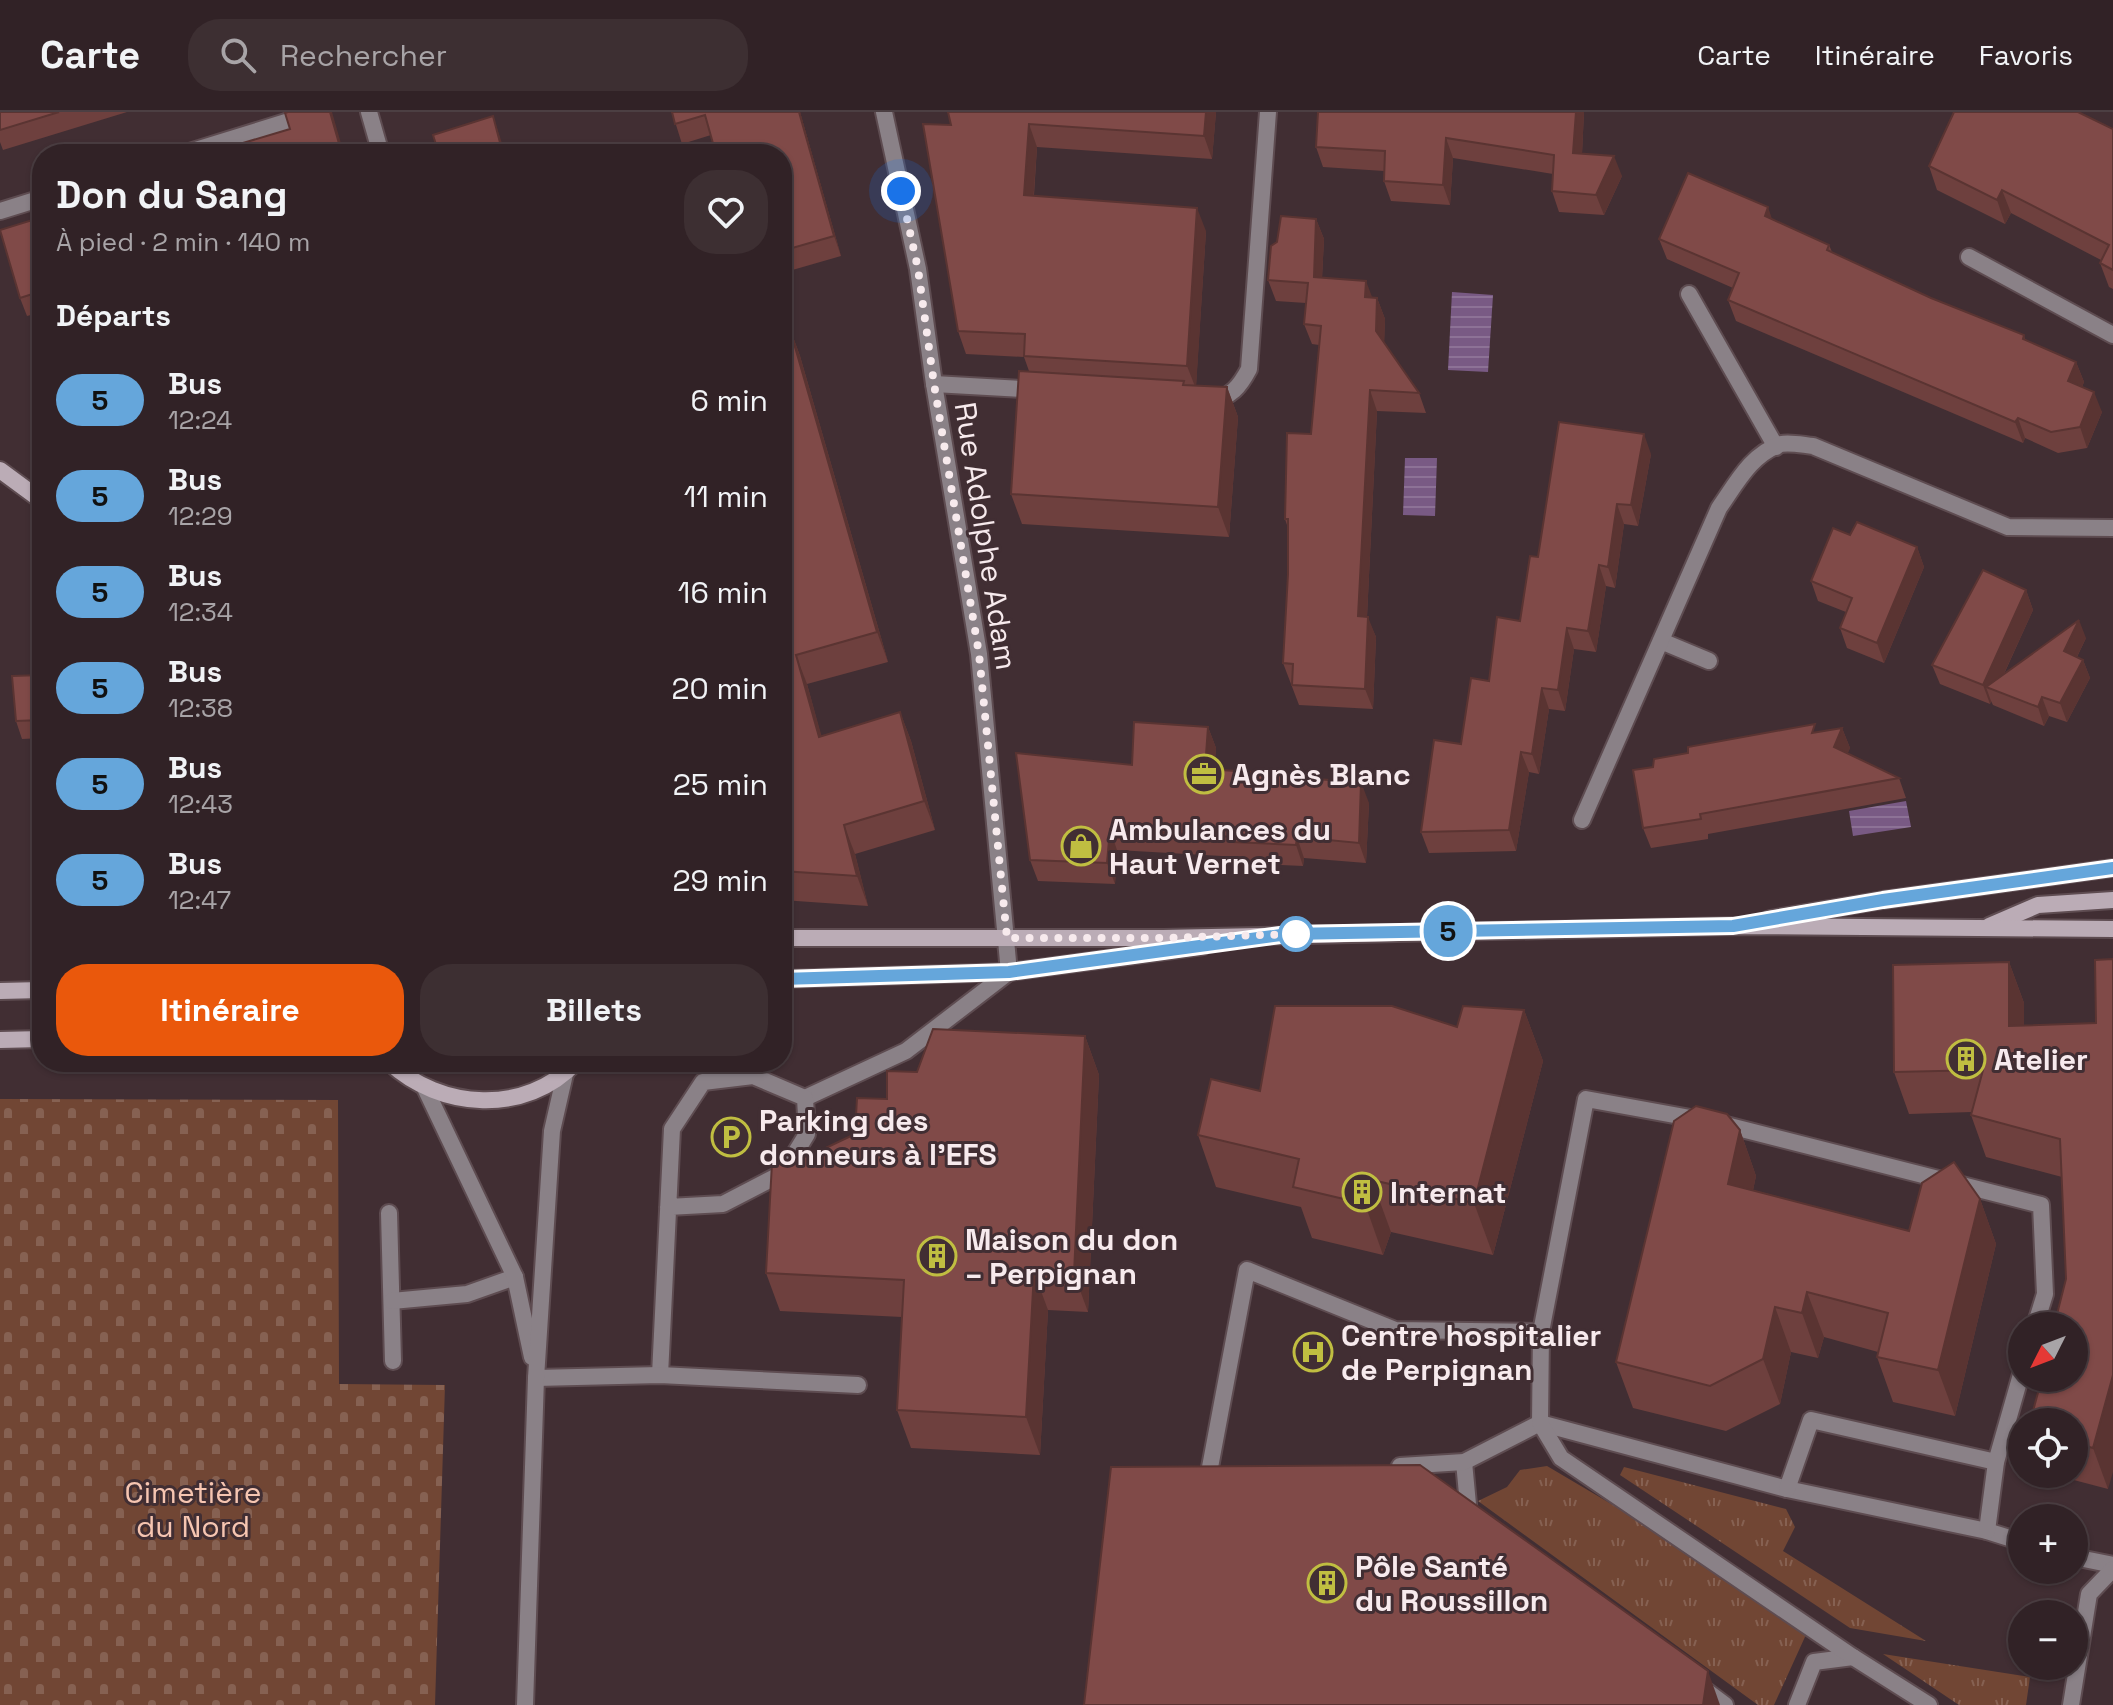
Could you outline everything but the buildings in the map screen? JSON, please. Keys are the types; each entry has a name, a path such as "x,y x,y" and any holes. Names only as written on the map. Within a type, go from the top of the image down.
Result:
{"street":[{"path":"215,144 318,112"},
{"path":"369,112 378,144"},
{"name":"Rue Adolphe Adam","path":"884,112 918,269 979,654 1009,972"},
{"path":"1201,400 1217,401 1237,390 1249,369 1268,112"},
{"path":"0,211 32,201"},
{"path":"1969,257 2113,335"},
{"path":"1689,294 1776,447"},
{"path":"934,384 1060,391"},
{"path":"1582,820 1719,508 1751,463 1783,443 1813,446 2008,527 2113,528"},
{"path":"0,470 32,494"},
{"path":"1661,641 1709,661"},
{"path":"1733,926 1883,900 2113,868"},
{"path":"1980,930 2038,905 2113,900"},
{"path":"792,938 1163,938 1733,926 2113,929"},
{"path":"792,979 1009,972 1288,934"},
{"path":"660,1375 672,1129 703,1082 753,1076 805,1098 906,1051 1009,972"},
{"path":"0,991 32,990"},
{"path":"0,1040 32,1039"},
{"path":"400,1072 425,1088 460,1100 497,1101 532,1092 564,1072"},
{"path":"525,1705 536,1378 552,1131 569,1072"},
{"path":"425,1088 515,1277 536,1378"},
{"path":"668,1207 723,1204 783,1173 807,1134 805,1098"},
{"path":"1929,1705 1853,1657 1561,1458 1540,1423 1541,1332 1586,1099 1718,1123 2041,1205 2045,1294 2039,1312"},
{"path":"389,1213 393,1361"},
{"path":"1238,1477 1208,1478 1247,1270 1395,1330 1541,1332"},
{"path":"392,1301 467,1294 515,1277"},
{"path":"536,1378 660,1375 858,1385"},
{"path":"1987,1531 1996,1462 2016,1392"},
{"path":"1787,1489 1811,1420 1996,1462"},
{"path":"1389,1467 1464,1462 1540,1423 1787,1489 2008,1538"},
{"path":"1464,1462 1469,1515 1492,1532"},
{"path":"2071,1705 2089,1594 2113,1567 2088,1561"},
{"path":"1797,1705 1814,1662 1853,1657"},
{"path":"1687,1677 1725,1705"}],"green space":[{"name":"Cimetière du Nord","path":"0,1099 338,1100 339,1384 445,1385 435,1705 0,1705"},
{"path":"1547,1466 1657,1531 1809,1628 1774,1705 1758,1705 1478,1501 1507,1487 1520,1470"},
{"path":"1624,1467 1786,1509 1795,1527 1783,1551 1926,1641 1850,1628 1620,1475"},
{"path":"1883,1654 2008,1674 2008,1680 2030,1680 2026,1705 1959,1705"}],"shaded area":[{"path":"1452,292 1493,295 1488,372 1448,370"},
{"path":"1405,458 1437,458 1435,516 1403,515"},
{"path":"1906,801 1911,827 1853,836 1849,811"}],"bus line":[{"name":"5","path":"792,979 1009,972 1288,934 1733,926 1883,900 2113,868"}],"place":[{"name":"Agnès Blanc","path":"1204,774"},
{"name":"Ambulances du Haut Vernet","path":"1081,846"},
{"name":"Atelier","path":"1966,1059"},
{"name":"Parking des donneurs à l'EFS","path":"731,1137"},
{"name":"Internat","path":"1362,1192"},
{"name":"Maison du don – Perpignan","path":"937,1256"},
{"name":"Centre hospitalier de Perpignan","path":"1313,1352"},
{"name":"Pôle Santé du Roussillon","path":"1327,1583"}],"route":[{"path":"901,191 918,269 979,654 1007,938 1296,934"}]}
